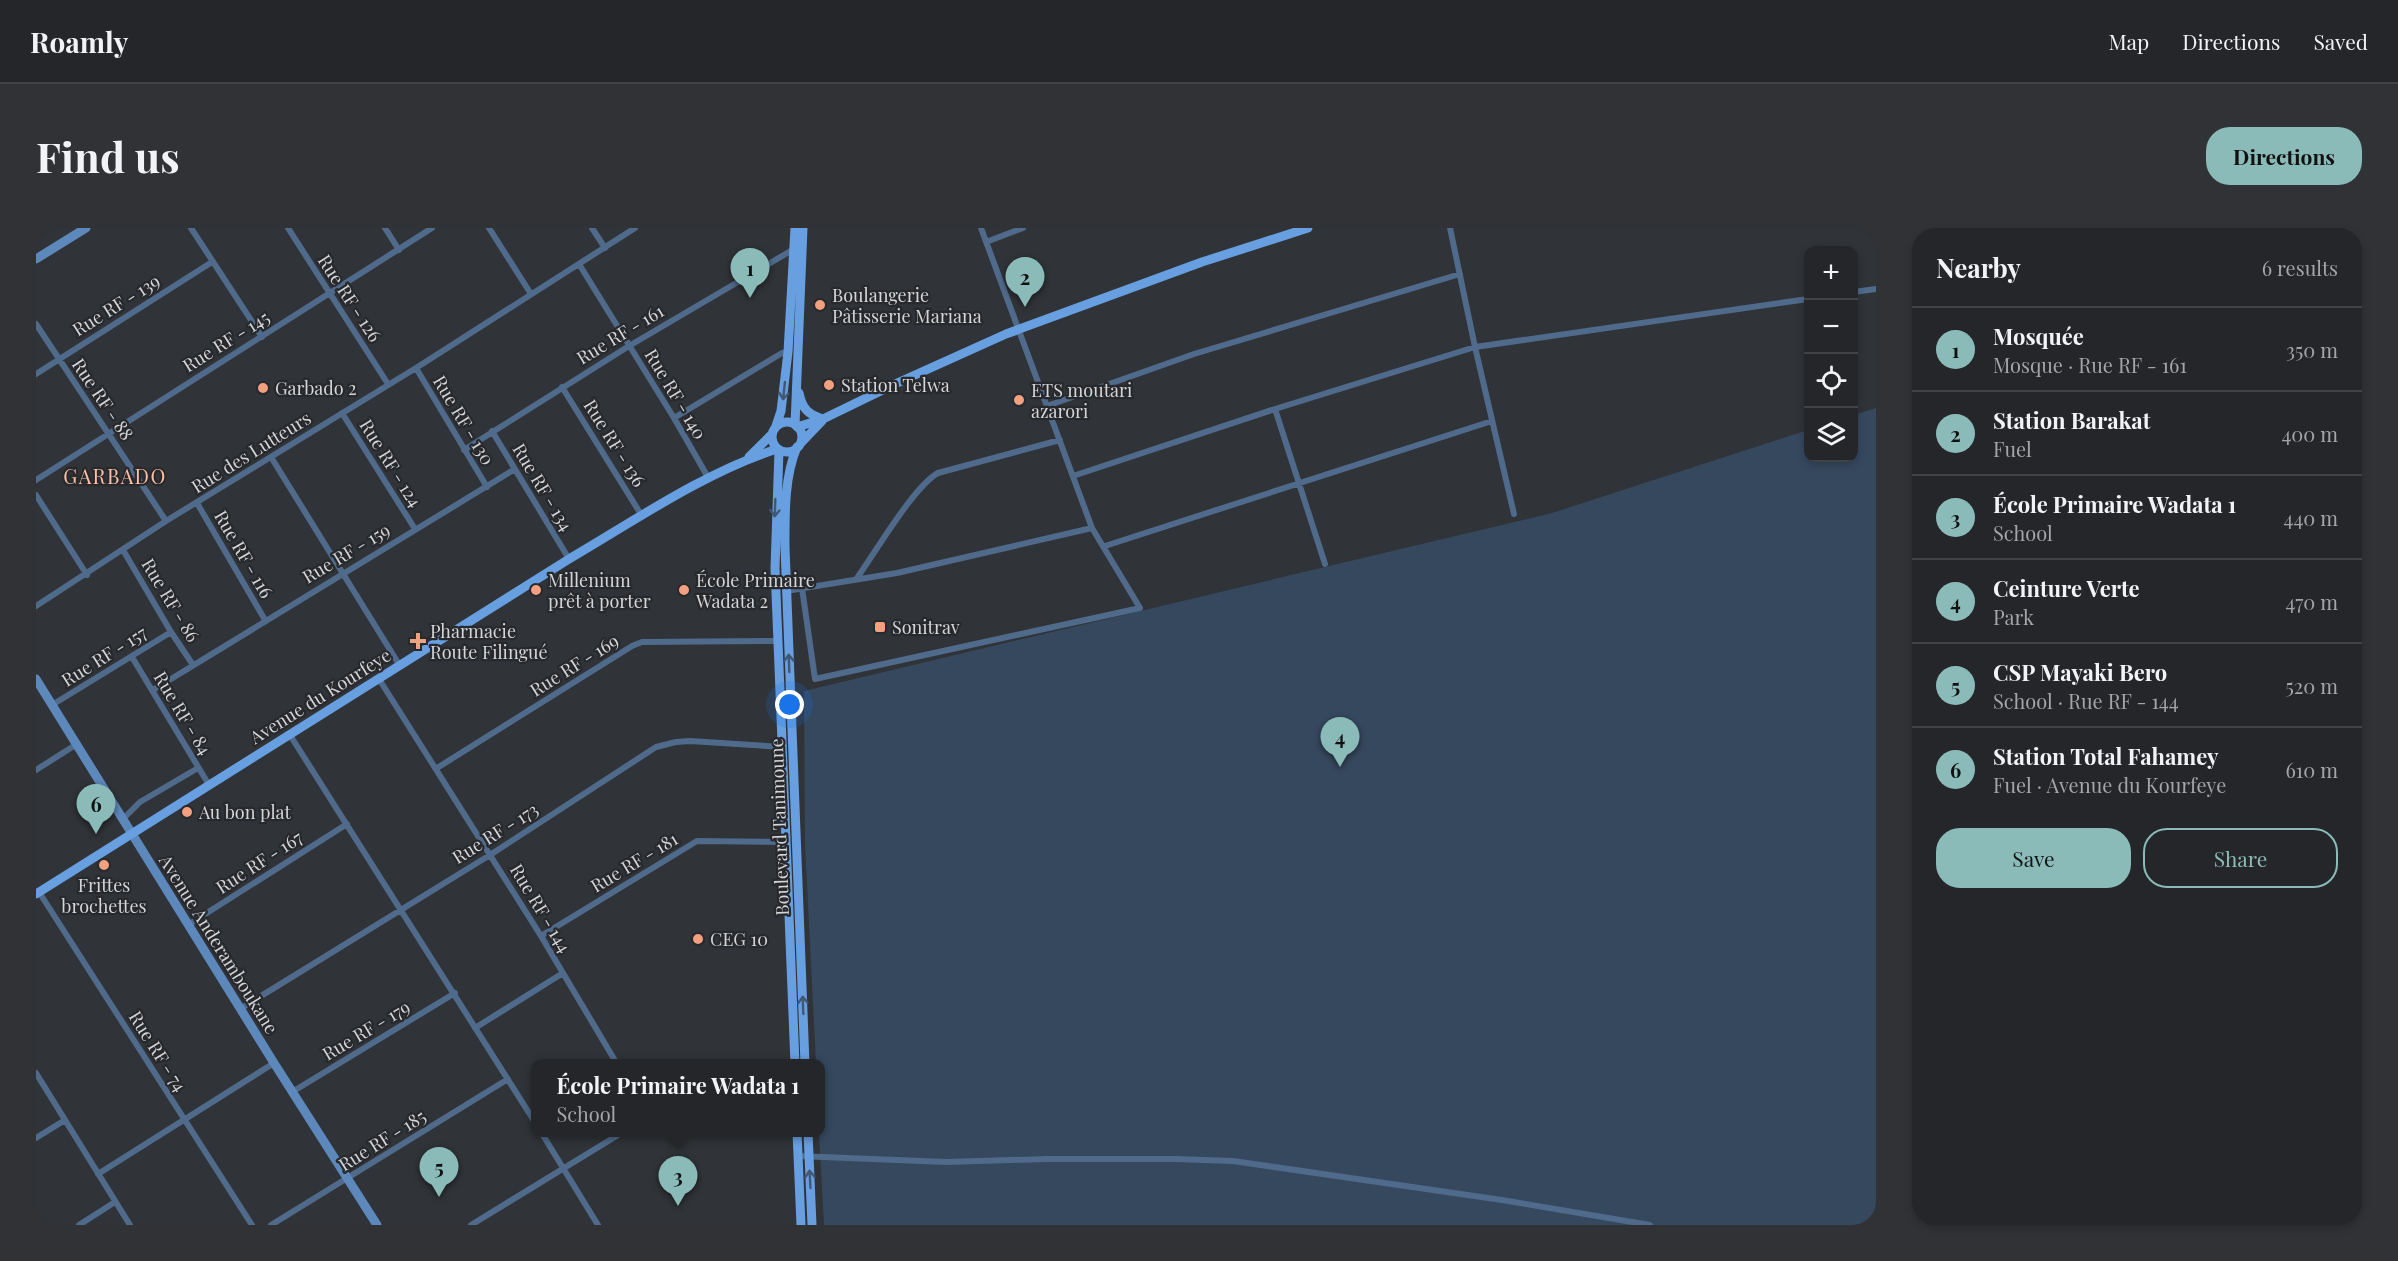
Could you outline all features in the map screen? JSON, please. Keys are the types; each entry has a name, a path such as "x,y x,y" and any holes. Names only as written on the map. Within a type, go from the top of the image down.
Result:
{"main road":[{"path":"795,228 788,352 782,411 772,441 778,449 789,452 799,445 823,419"},
{"path":"799,445 801,434 796,426 796,383 803,228"},
{"path":"774,430 786,423 796,426 823,419 905,379 1018,329 1202,262 1308,228"},
{"path":"796,383 800,402 805,409 811,416 823,419"},
{"name":"Avenue du Kourfeye","path":"747,458 774,430"},
{"name":"Boulevard Tanimoune","path":"795,1059 786,842 790,816 786,506 793,460 799,445"},
{"name":"Avenue du Kourfeye","path":"38,893 569,559 747,458 778,449"},
{"name":"Boulevard Tanimoune","path":"778,449 774,551 783,747 790,816 805,1059"},
{"path":"797,1137 801,1225"},
{"path":"808,1137 812,1225"}],"street":[{"path":"36,259 86,228"},
{"path":"191,228 262,337"},
{"name":"Rue RF - 126","path":"288,228 388,384"},
{"path":"385,228 399,250"},
{"name":"Rue RF - 145","path":"36,480 432,228"},
{"path":"489,228 531,294"},
{"path":"592,228 605,248"},
{"name":"Rue des Lutteurs","path":"36,606 87,575 166,521 416,368 634,228"},
{"path":"802,588 816,679 1140,608 1125,586 1105,546 1092,528 981,228"},
{"path":"986,242 1023,228"},
{"path":"1450,228 1475,347 1515,514"},
{"name":"Rue RF - 161","path":"464,450 629,346 794,249"},
{"name":"Rue RF - 139","path":"36,374 212,262"},
{"name":"Rue RF - 140","path":"579,264 709,479"},
{"path":"1047,406 1194,354 1461,274"},
{"path":"1858,291 1876,289"},
{"path":"1073,476 1275,409 1475,347 1804,300"},
{"name":"Rue RF - 88","path":"36,324 166,521"},
{"path":"674,418 782,353 788,352"},
{"name":"Rue RF - 130","path":"416,368 487,487"},
{"name":"Rue RF - 136","path":"562,387 642,516"},
{"path":"1275,409 1325,564"},
{"name":"Rue RF - 124","path":"342,413 415,529"},
{"path":"1105,546 1492,421"},
{"name":"Rue RF - 134","path":"492,431 569,559"},
{"path":"857,578 916,494 932,476 1060,440"},
{"path":"271,457 400,666"},
{"name":"Rue RF - 159","path":"153,690 515,469"},
{"path":"36,495 87,575"},
{"name":"Rue RF - 116","path":"197,502 265,620"},
{"path":"786,591 897,573 1092,528"},
{"name":"Rue RF - 86","path":"123,550 193,665"},
{"name":"Rue RF - 157","path":"52,705 171,632"},
{"name":"Rue RF - 169","path":"437,768 632,646 642,642 778,641"},
{"name":"Rue RF - 84","path":"132,657 209,785"},
{"name":"Avenue Anderamboukane","path":"36,679 377,1225"},
{"name":"Rue RF - 144","path":"379,679 541,936 614,1059"},
{"path":"290,735 531,1116"},
{"name":"Rue RF - 173","path":"240,1009 490,855 656,747 690,741 783,747"},
{"path":"36,770 77,744"},
{"path":"123,819 140,802 198,768"},
{"name":"Rue RF - 167","path":"188,925 347,824"},
{"name":"Rue RF - 181","path":"541,936 697,842 786,842"},
{"name":"Rue RF - 74","path":"38,893 252,1225"},
{"path":"475,1028 563,973"},
{"name":"Rue RF - 179","path":"292,1092 455,993"},
{"path":"98,1174 274,1063"},
{"path":"36,1073 130,1225"},
{"name":"Rue RF - 185","path":"271,1225 508,1079"},
{"path":"36,1138 64,1120"},
{"path":"544,1137 598,1225"},
{"path":"471,1225 615,1137"},
{"path":"798,1156 946,1162 1047,1159 1233,1161 1502,1200 1650,1225"},
{"path":"79,1225 115,1202"}],"shaded area":[{"path":"1876,408 1876,1225 824,1225 819,1137 825,1137 825,1059 816,1059 805,844 804,691 1552,513 1804,431 1804,462 1858,462 1858,414"}],"place":[{"name":"Mosquée","path":"750,298"},
{"name":"Boulangerie Pâtisserie Mariana","path":"820,305"},
{"name":"Station Barakat","path":"1025,307"},
{"name":"Station Telwa","path":"829,385"},
{"name":"Garbado 2","path":"263,388"},
{"name":"ETS moutari azarori","path":"1019,400"},
{"name":"Millenium prêt à porter","path":"536,590"},
{"name":"École Primaire Wadata 2","path":"684,590"},
{"name":"Sonitrav","path":"880,627"},
{"name":"Pharmacie Route Filingué","path":"418,641"},
{"name":"Ceinture Verte","path":"1340,767"},
{"name":"Au bon plat","path":"187,812"},
{"name":"Station Total Fahamey","path":"96,834"},
{"name":"Frittes brochettes","path":"104,865"},
{"name":"CEG 10","path":"698,939"},
{"name":"CSP Mayaki Bero","path":"439,1197"},
{"name":"École Primaire Wadata 1","path":"678,1206"}],"district":[{"name":"GARBADO","path":"115,475"}]}
